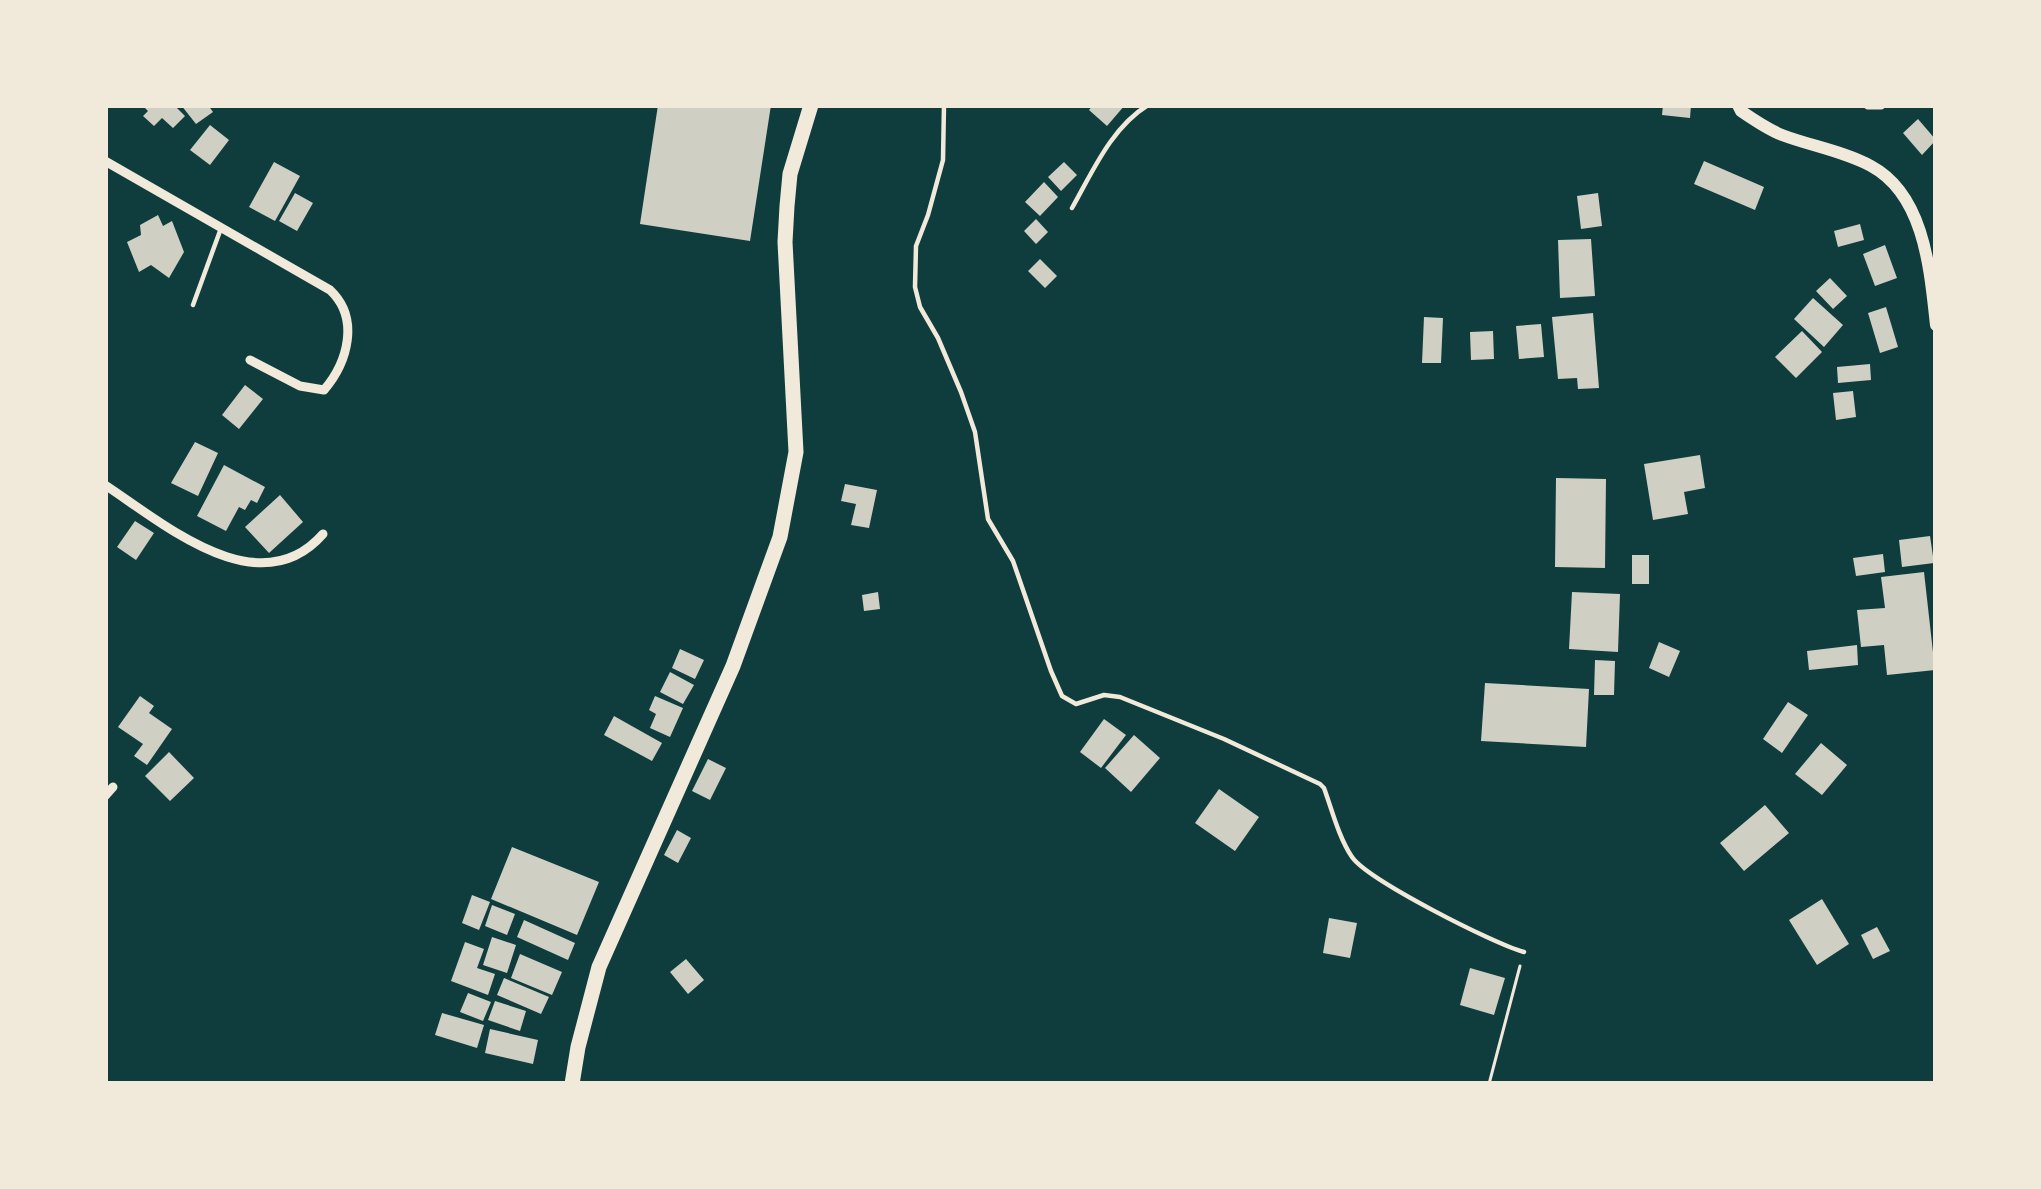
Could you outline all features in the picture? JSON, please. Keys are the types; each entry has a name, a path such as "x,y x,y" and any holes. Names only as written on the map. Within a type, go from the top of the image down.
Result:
{"main road":[{"path":"572,1084 599,967 733,666 780,537 796,452 787,206 790,174 811,105"}],"street":[{"path":"1868,105 1881,105"},
{"path":"1743,107 1778,133 1872,166 1899,190 1918,222 1936,325"},
{"path":"105,161 341,300 348,343 339,372 324,390 300,386 250,360"},
{"path":"105,484 224,558 265,564 313,545 323,534"}],"lane":[{"path":"944,105 943,160 916,246 915,287 975,432 988,519 1013,561 1062,696 1076,704 1104,695 1120,697 1320,784 1359,865 1486,938 1524,952"},
{"path":"1072,208 1117,132 1148,105"},
{"path":"193,305 221,228"}],"path":[{"path":"1489,1084 1524,952"}],"building":[{"path":"142,105 174,105 185,116 173,128 162,118 154,126 143,116 148,111"},
{"path":"181,105 208,105 213,112 196,124"},
{"path":"658,105 771,105 750,241 640,224"},
{"path":"1093,105 1125,105 1107,126 1089,110"},
{"path":"1663,105 1691,105 1690,118 1662,115"},
{"path":"1918,119 1936,140 1922,155 1903,133"},
{"path":"210,125 229,140 210,165 190,150"},
{"path":"1704,161 1764,187 1755,210 1694,184"},
{"path":"274,162 300,176 275,221 249,207"},
{"path":"1064,162 1077,175 1061,191 1048,177"},
{"path":"1044,182 1058,197 1040,216 1025,202"},
{"path":"295,193 313,203 297,231 279,221"},
{"path":"1598,193 1602,226 1581,229 1577,196"},
{"path":"158,215 163,226 172,221 184,252 169,278 151,265 139,272 127,242 141,235 140,225"},
{"path":"1036,219 1048,232 1036,244 1024,231"},
{"path":"1860,224 1864,240 1838,247 1834,231"},
{"path":"1591,239 1595,296 1560,298 1558,240"},
{"path":"1885,245 1897,278 1875,286 1863,254"},
{"path":"1040,259 1057,276 1045,288 1028,271"},
{"path":"1830,278 1847,296 1833,309 1816,291"},
{"path":"1813,298 1843,325 1824,347 1794,319"},
{"path":"1886,307 1898,347 1880,353 1868,313"},
{"path":"1593,313 1599,388 1578,389 1577,378 1558,379 1552,317"},
{"path":"1424,317 1443,318 1441,363 1422,363"},
{"path":"1541,324 1544,357 1519,359 1516,326"},
{"path":"1493,331 1494,359 1471,360 1470,332"},
{"path":"1802,331 1822,352 1796,378 1775,357"},
{"path":"1870,364 1871,380 1838,383 1837,367"},
{"path":"245,385 263,399 239,429 222,415"},
{"path":"1853,391 1856,417 1836,420 1833,393"},
{"path":"195,442 218,453 198,496 171,483"},
{"path":"1700,455 1705,488 1684,492 1688,514 1653,520 1644,464"},
{"path":"224,465 265,487 257,503 251,500 245,510 239,507 226,531 197,516"},
{"path":"1556,478 1606,479 1605,568 1555,567"},
{"path":"845,484 877,490 869,528 851,525 856,504 841,501"},
{"path":"280,495 303,522 269,553 245,527"},
{"path":"135,521 154,533 136,560 117,547"},
{"path":"1930,536 1934,563 1902,567 1899,540"},
{"path":"1883,554 1885,572 1856,576 1853,558"},
{"path":"1632,555 1649,555 1649,584 1632,584"},
{"path":"1924,572 1935,670 1887,675 1884,645 1861,647 1857,610 1885,608 1881,577"},
{"path":"878,592 880,609 864,611 862,595"},
{"path":"1572,592 1620,594 1618,652 1569,649"},
{"path":"1659,642 1680,651 1669,677 1649,668"},
{"path":"1857,645 1858,665 1809,670 1807,651"},
{"path":"680,649 704,660 695,679 672,668"},
{"path":"1595,660 1615,661 1614,695 1594,695"},
{"path":"670,672 694,685 683,704 660,692"},
{"path":"1485,683 1589,689 1586,747 1481,741"},
{"path":"140,696 154,706 149,713 172,729 147,765 134,756 143,744 118,727"},
{"path":"655,696 683,708 670,737 650,728 656,714 649,710"},
{"path":"1788,702 1808,715 1782,753 1763,739"},
{"path":"614,716 662,743 652,761 604,735"},
{"path":"1104,719 1126,735 1101,768 1080,752"},
{"path":"1134,735 1160,758 1131,792 1105,768"},
{"path":"1821,743 1847,765 1822,795 1795,774"},
{"path":"169,752 194,778 170,801 145,776"},
{"path":"708,759 726,768 710,800 692,791"},
{"path":"1219,789 1259,817 1235,851 1195,823"},
{"path":"1765,805 1789,833 1744,871 1720,843"},
{"path":"677,830 691,838 678,863 664,855"},
{"path":"512,847 599,882 577,935 491,899"},
{"path":"472,895 490,902 479,930 462,923"},
{"path":"1822,899 1849,944 1817,965 1789,920"},
{"path":"492,905 515,914 507,935 485,926"},
{"path":"1329,918 1357,923 1350,958 1323,953"},
{"path":"524,920 575,943 568,960 517,937"},
{"path":"1877,927 1890,951 1873,959 1861,935"},
{"path":"492,937 516,945 507,973 483,965"},
{"path":"465,942 484,949 477,968 495,974 488,995 451,981"},
{"path":"520,954 562,972 552,995 511,978"},
{"path":"686,959 704,980 688,994 670,972"},
{"path":"1470,968 1505,978 1494,1015 1460,1005"},
{"path":"504,978 549,997 541,1014 497,995"},
{"path":"468,993 491,1002 483,1021 460,1012"},
{"path":"495,1001 526,1011 520,1031 488,1020"},
{"path":"442,1013 484,1025 477,1048 435,1035"},
{"path":"490,1029 538,1040 533,1064 485,1053"}]}
